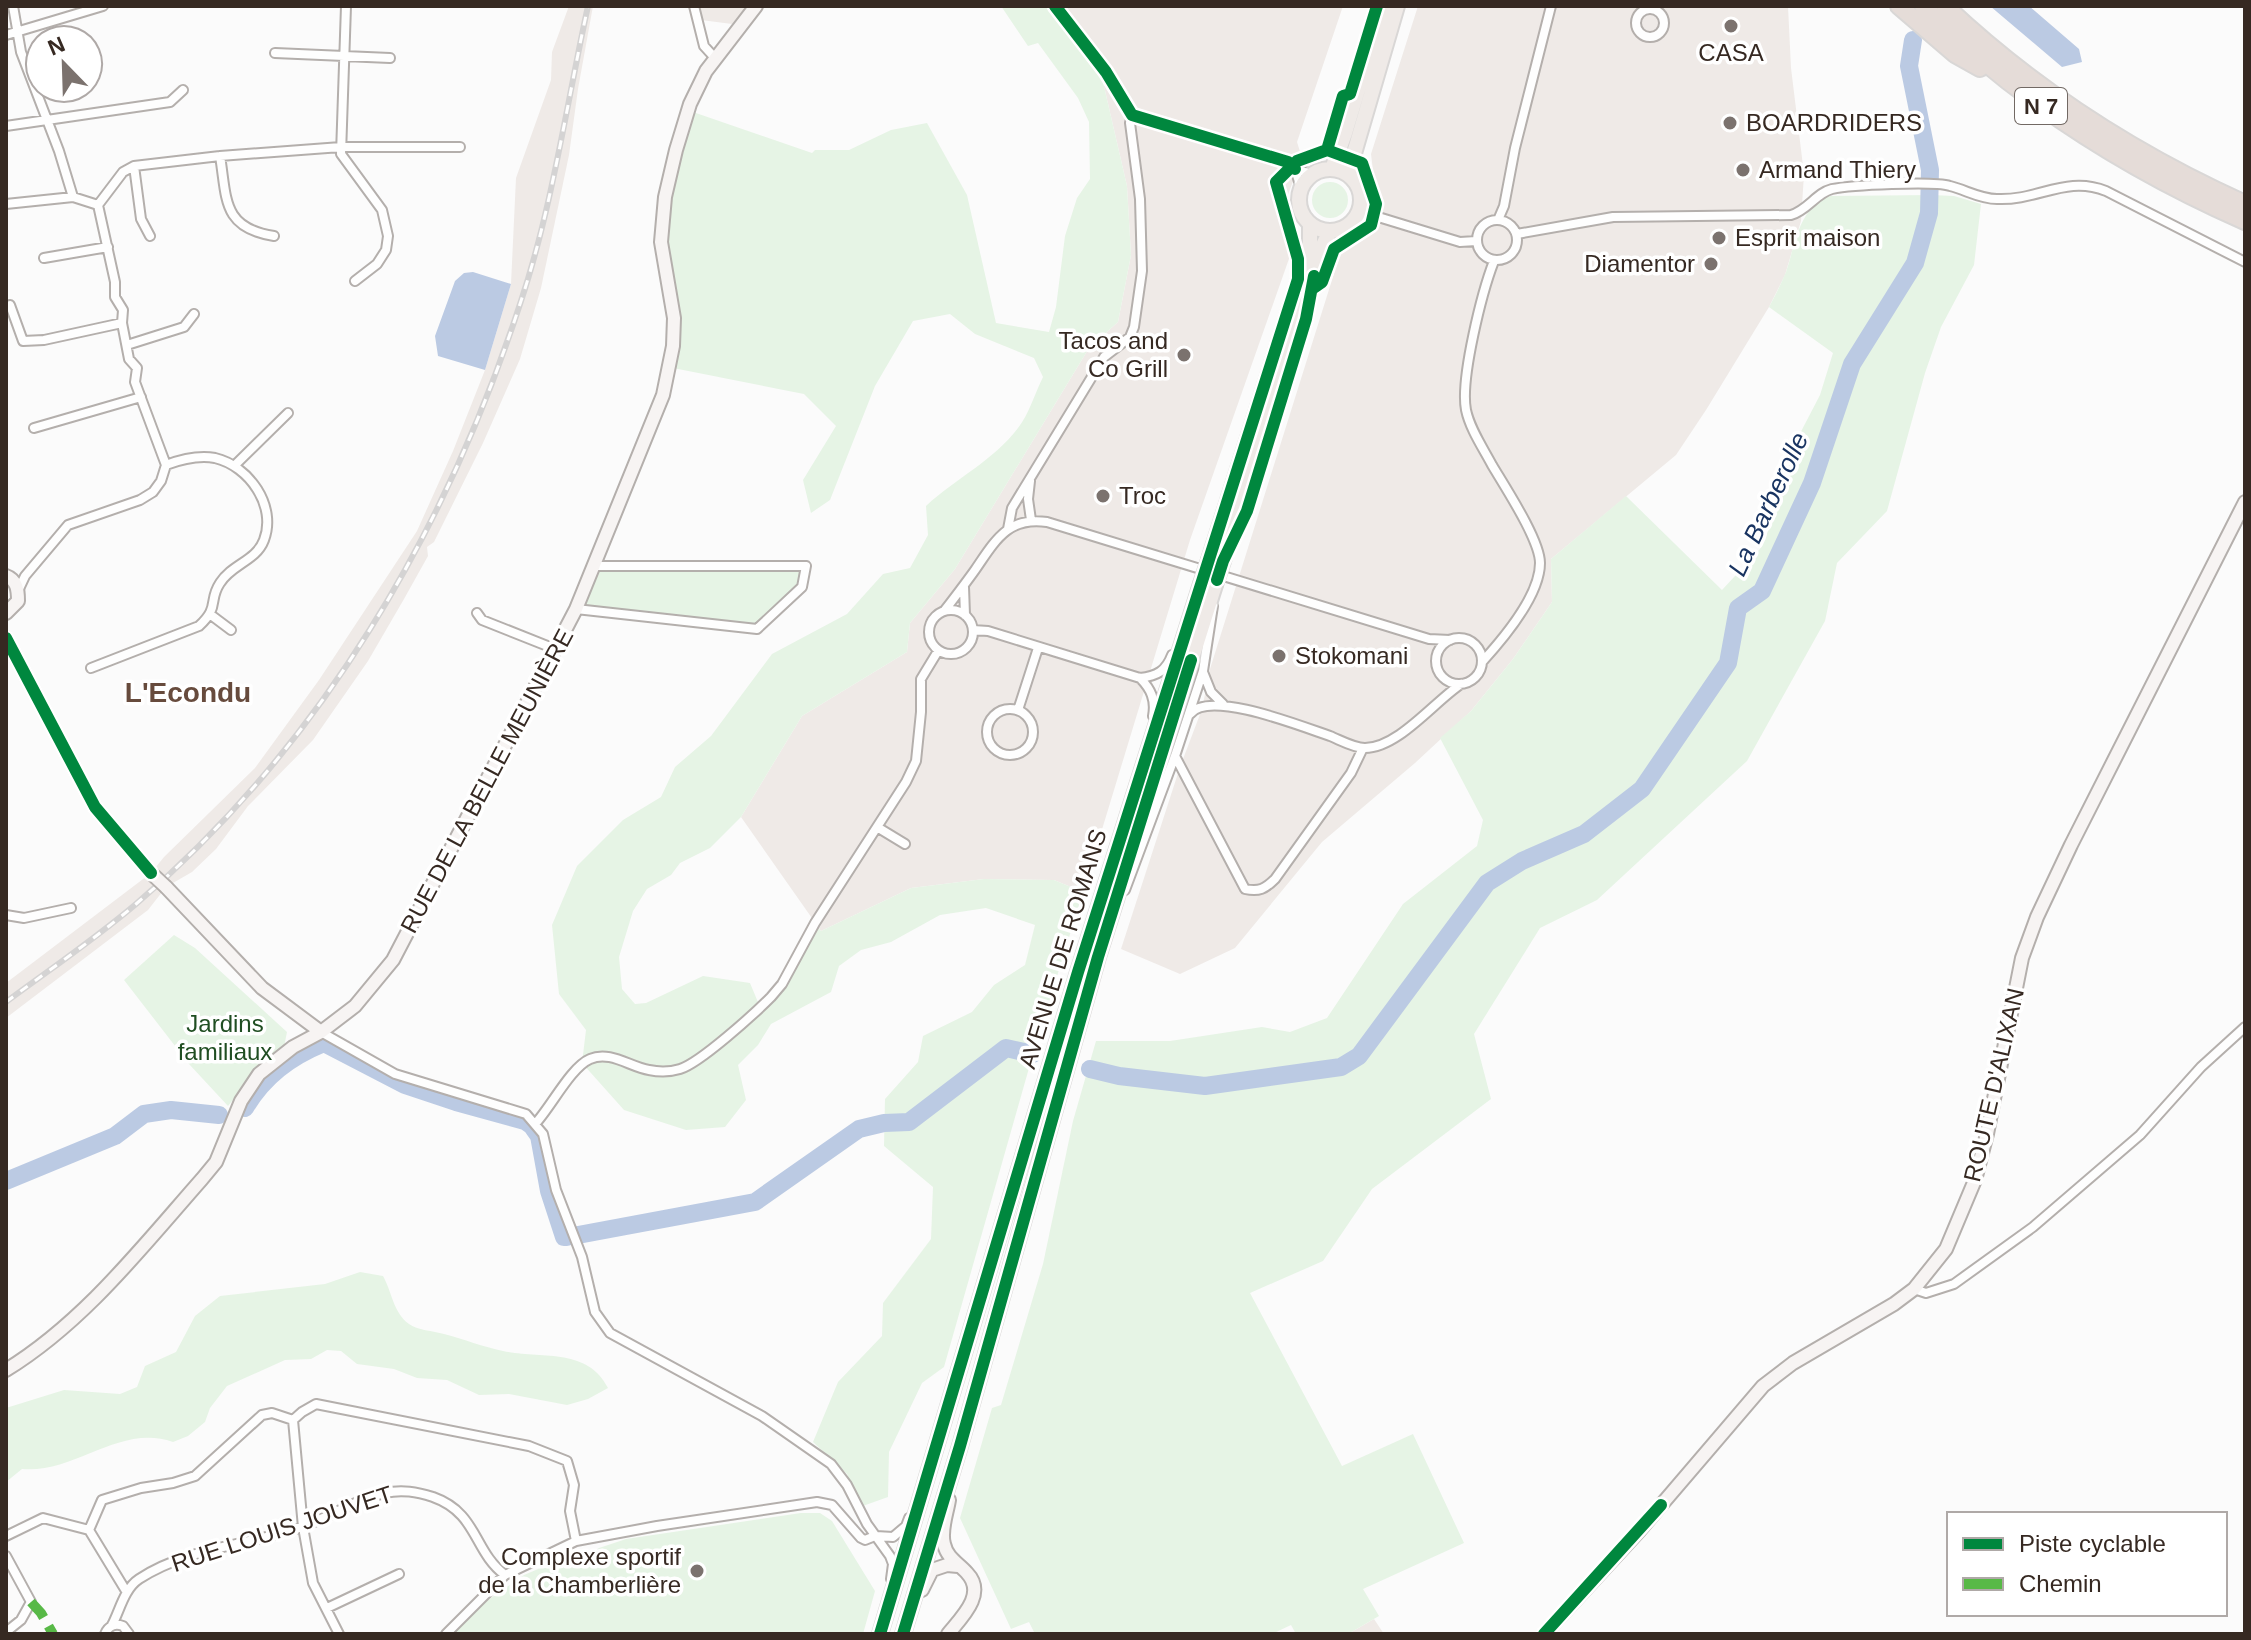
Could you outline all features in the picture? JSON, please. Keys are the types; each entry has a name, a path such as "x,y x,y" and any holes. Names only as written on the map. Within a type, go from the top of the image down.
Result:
{"highway":[{"name":"N 7","path":"1899,6 1955,54 2122,160 2245,221"},
{"name":"N 7","path":"1923,6 1967,48 2024,95"},
{"name":"N 7","path":"1945,6 1998,54 2064,104 2139,151 2245,204"}],"main road":[{"path":"1332,169 1383,6"},
{"path":"1348,174 1397,6"},
{"path":"1301,188 1312,174 1332,169 1348,174 1358,187 1361,203 1354,219 1343,228 1330,231 1310,224"},
{"name":"AVENUE DE ROMANS","path":"1216,560 1310,243 1310,224 1301,211 1301,188"},
{"name":"AVENUE DE ROMANS","path":"880,1634 1138,781 1300,320 1304,295 1330,231"},
{"name":"AVENUE DE ROMANS","path":"904,1634 1208,584"}],"street":[{"path":"13,6 21,52 73,197"},
{"path":"6,35 103,6"},
{"path":"346,6 341,154 382,210 388,236 386,250 377,264 355,281"},
{"path":"694,6 704,46 715,58"},
{"name":"RUE DE LA BELLE MEUNIÈRE","path":"6,1370 29,1356 75,1319 202,1179 216,1162 241,1101 259,1074 355,1006 393,960 576,609 663,395 673,346 674,318 661,242 665,197 686,115 699,83 756,6"},
{"path":"1055,6 1106,72 1132,115 1288,162 1295,169 1301,188"},
{"path":"1498,220 1504,206 1515,148 1551,6"},
{"path":"275,53 390,58"},
{"path":"6,126 170,102 183,90"},
{"path":"1008,529 1012,508 1104,357 1130,337 1134,327 1142,271 1140,199 1130,123 1132,115"},
{"path":"98,205 123,172 134,166 341,147 460,147"},
{"path":"220,156 230,212 237,221 257,233 274,236"},
{"path":"134,166 141,219 150,236"},
{"path":"1295,169 1312,174"},
{"path":"1517,234 1613,217 1791,215 1800,213 1828,190 1935,183 1996,200 2073,185 2092,186 2245,262"},
{"path":"6,204 73,197 98,205"},
{"path":"1361,203 1375,216"},
{"path":"18,591 25,576 68,525 140,500 153,492 161,481 166,465 135,382 137,368 129,359 122,323 123,310 115,297 115,282 98,205"},
{"path":"1504,206 1508,223 1517,234 1516,248 1507,258 1494,261 1482,254 1476,241 1480,228 1491,221 1508,223"},
{"path":"1354,219 1375,216 1460,242 1476,241"},
{"path":"44,258 108,247"},
{"path":"1188,716 1201,706 1224,704 1302,726 1363,748 1382,745 1427,714 1443,696 1476,677 1482,662 1497,646 1536,587 1540,562 1535,541 1467,414 1464,396 1465,375 1494,261"},
{"path":"10,305 23,341 44,340 122,323"},
{"path":"127,345 184,327 194,314"},
{"path":"34,428 141,397"},
{"path":"234,466 288,413"},
{"path":"91,668 199,626 211,615 219,584 227,574 256,554 265,538 266,506 258,490 234,466 216,459 198,457 166,465"},
{"path":"1031,477 1028,499 1031,520"},
{"name":"ROUTE D'ALIXAN","path":"1544,1634 1639,1531 1763,1386 1793,1363 1894,1304 1914,1289 1946,1249 1975,1180 2022,958 2037,917 2245,502"},
{"path":"964,586 965,615 973,630 970,644 959,653 945,654 933,646 928,632 933,618 945,610 991,545 1008,529 1031,520 1077,531 1429,639 1463,639 1475,645 1497,646"},
{"path":"576,609 757,629 802,587 806,566 594,566"},
{"path":"8,576 25,576"},
{"path":"6,613 18,601 15,582 8,576"},
{"path":"1098,957 1134,870 1203,671 1212,626 1208,584"},
{"path":"973,630 988,631 1140,678 1156,675 1168,665 1208,584"},
{"path":"945,610 965,615"},
{"path":"477,613 482,620 555,649"},
{"path":"211,615 231,630"},
{"path":"6,638 95,807 151,873 262,988 321,1032 395,1074 526,1114 543,1134 556,1190 582,1257 595,1312 603,1327 762,1416 818,1453 839,1474 893,1564 886,1614"},
{"path":"1429,639 1437,658"},
{"path":"1450,640 1441,647 1436,665 1443,677 1451,683 1461,684"},
{"path":"1475,645 1482,662"},
{"path":"1018,710 1038,648"},
{"path":"535,1124 582,1063 592,1058 615,1058 647,1070 678,1070 694,1063 771,997 782,984 815,923 916,761 921,679 938,651"},
{"path":"1203,671 1211,692 1224,704"},
{"path":"1443,677 1443,696"},
{"path":"1138,781 1154,709 1151,691 1140,678"},
{"path":"1011,708 1018,710 1030,719 1034,734 1021,752 1006,755 993,748 987,726 996,713 1011,708"},
{"path":"1175,756 1245,889 1255,891 1267,887 1275,879 1351,773 1363,748"},
{"path":"877,827 905,844"},
{"path":"6,915 24,918 71,908"},
{"path":"1914,1289 1926,1293 1954,1284 2033,1227 2140,1135 2201,1067 2245,1027"},
{"path":"293,1420 316,1404 334,1406 529,1446 567,1461 574,1485 570,1511 576,1541"},
{"path":"89,1530 102,1500 195,1476 262,1415 272,1413 293,1420"},
{"path":"293,1420 303,1527 313,1583 339,1634"},
{"path":"948,1634 974,1595 970,1576 945,1549 942,1539 960,1446"},
{"path":"446,1634 505,1575 576,1541 817,1502 832,1505 865,1540 875,1536 893,1537 906,1526 936,1451"},
{"name":"RUE LOUIS JOUVET","path":"126,1591 137,1580 159,1569 217,1547 268,1538 303,1527 382,1493 403,1490 435,1498 460,1512 474,1530 491,1565 505,1575"},
{"path":"6,1536 43,1518 89,1530 126,1591 122,1606 105,1634"},
{"path":"6,1556 31,1602 21,1620 6,1632"},
{"path":"904,1634 932,1570 947,1565 958,1566"},
{"path":"327,1608 399,1574"},
{"path":"112,1625 126,1630 122,1606"}],"shaded area":[{"path":"569,6 593,6 569,155 541,288 520,359 483,443 434,542 427,547 428,556 368,661 313,740 248,806 216,849 192,872 166,887 148,910 6,1018 6,983 151,873 255,768 319,680 417,531 485,370 511,284 516,178 551,80 552,52"},
{"path":"697,6 748,6 732,24 701,20"},
{"path":"1046,6 1343,6 1297,142 1302,158 1287,197 1297,236 1190,540 1083,892 1054,880 984,879 911,888 821,931 741,817 802,716 907,652 910,623 955,569 1089,348 1118,322 1131,255 1127,186 1103,82"},
{"path":"1418,6 1788,6 1791,68 1804,174 1801,221 1785,275 1769,307 1676,455 1551,559 1552,602 1513,659 1471,711 1322,842 1235,948 1180,974 1121,949 1202,709 1210,669 1342,248 1367,229 1376,196 1371,154"},
{"path":"1374,1619 1384,1634 1348,1634"}],"green space":[{"path":"1001,6 1046,6 1103,82 1127,186 1131,255 1118,322 1089,348 955,569 910,623 907,652 802,716 741,817 710,848 680,863 671,875 647,889 633,911 619,957 622,989 635,1004 646,1003 703,976 750,983 760,1007 772,997 815,923 821,931 911,888 984,879 1054,880 1083,892 1033,1054 944,1367 922,1383 889,1452 888,1497 860,1507 847,1474 813,1442 838,1382 882,1336 883,1303 931,1239 933,1187 884,1146 885,1099 918,1062 923,1036 972,1012 994,985 1025,965 1035,925 986,908 940,915 891,942 861,950 839,966 831,992 771,1024 758,1045 738,1065 746,1100 725,1127 686,1130 624,1110 582,1063 586,1030 559,994 552,925 577,866 623,820 661,797 675,767 711,736 772,654 847,614 883,574 910,568 928,535 926,506 1008,440 1025,416 1043,377 1034,358 975,334 950,314 913,321 875,386 830,500 811,513 803,480 836,426 804,394 673,368 680,320 667,245 671,201 693,112 812,153 815,150 849,150 891,130 927,123 967,195 996,323 1049,332 1056,307 1065,236 1077,198 1090,179 1089,122 1078,98 1038,43 1028,46"},
{"path":"1330,182 1343,187 1348,200 1343,213 1330,218 1317,213 1312,200 1317,187"},
{"path":"1830,196 1954,196 1981,204 1974,265 1941,327 1887,511 1837,563 1825,621 1747,761 1597,900 1540,928 1474,1034 1491,1099 1372,1189 1323,1261 1250,1293 1342,1466 1413,1434 1464,1543 1363,1589 1379,1616 1348,1634 1296,1634 1291,1625 1272,1634 1035,1634 1029,1622 1011,1629 960,1518 992,1408 1001,1405 1043,1264 1073,1121 1096,1041 1170,1041 1262,1027 1290,1032 1327,1018 1403,904 1477,846 1483,820 1440,738 1471,711 1513,659 1552,602 1551,559 1626,496 1722,590 1760,549 1779,507 1794,445 1820,395 1833,353 1769,307 1786,272 1805,218 1811,209"},
{"path":"594,566 806,566 802,587 757,629 576,609"},
{"name":"Jardins familiaux","path":"174,935 195,948 287,1032 284,1047 266,1060 228,1106 189,1064 124,980"},
{"path":"360,1272 383,1276 399,1314 412,1326 503,1351 575,1360 599,1375 608,1388 588,1399 567,1405 509,1394 479,1395 447,1380 417,1378 394,1369 357,1364 341,1351 327,1350 311,1359 285,1360 227,1386 210,1408 205,1422 188,1436 173,1442 153,1438 134,1439 60,1464 22,1469 6,1482 6,1408 64,1390 120,1394 137,1387 145,1366 176,1352 195,1316 220,1296 325,1284"},
{"name":"Complexe sportif de la Chamberlière","path":"801,1513 820,1513 832,1521 875,1591 863,1634 450,1634 488,1600 524,1575 564,1558 581,1559 599,1548 626,1539"}],"water":[{"path":"1990,6 2029,6 2079,49 2082,62 2062,67"},
{"path":"473,272 511,284 485,370 438,356 435,336 455,281 464,273"}],"waterway":[{"name":"La Barberolle","path":"1090,1069 1119,1076 1205,1086 1341,1067 1359,1056 1487,883 1522,861 1584,834 1642,789 1728,663 1738,608 1762,591 1812,483 1852,364 1915,263 1929,213 1930,170 1909,66 1913,40"},
{"name":"La Barberolle","path":"245,1108 279,1069 324,1043 405,1085 525,1121 539,1136 549,1191 564,1237 567,1237"},
{"name":"La Barberolle","path":"578,1235 755,1202 859,1129 884,1123 909,1122 1006,1048 1033,1054"},
{"name":"La Barberolle","path":"6,1181 115,1136 144,1114 171,1110 219,1115"}],"railway":[{"path":"6,1002 120,917 203,842 264,775 320,704 370,629 415,551 456,470 491,386 521,301 550,192 588,6"}],"marked path":[{"path":"31,1602 53,1634"}],"cycle path":[{"path":"1055,6 1106,72 1132,115 1288,162 1295,169"},
{"path":"1327,150 1343,96 1350,94 1377,6"},
{"path":"880,1634 1078,972 1298,279 1298,259 1276,182 1297,161 1327,150 1362,163 1376,204 1371,225 1334,249 1322,282 1312,289"},
{"path":"1217,580 1247,511 1306,319 1314,276"},
{"path":"6,638 95,807 151,873"},
{"path":"903,1634 960,1446 1098,957 1191,660"},
{"path":"1544,1634 1661,1505"}],"place":[{"name":"CASA","path":"1731,26"},
{"name":"BOARDRIDERS","path":"1730,123"},
{"name":"Armand Thiery","path":"1743,170"},
{"name":"Esprit maison","path":"1719,238"},
{"name":"Diamentor","path":"1711,264"},
{"name":"Tacos and Co Grill","path":"1184,355"},
{"name":"Troc","path":"1103,496"},
{"name":"Stokomani","path":"1279,656"},
{"name":"Complexe sportif de la Chamberlière","path":"697,1571"}],"district":[{"name":"L'Econdu","path":"188,692"}]}
